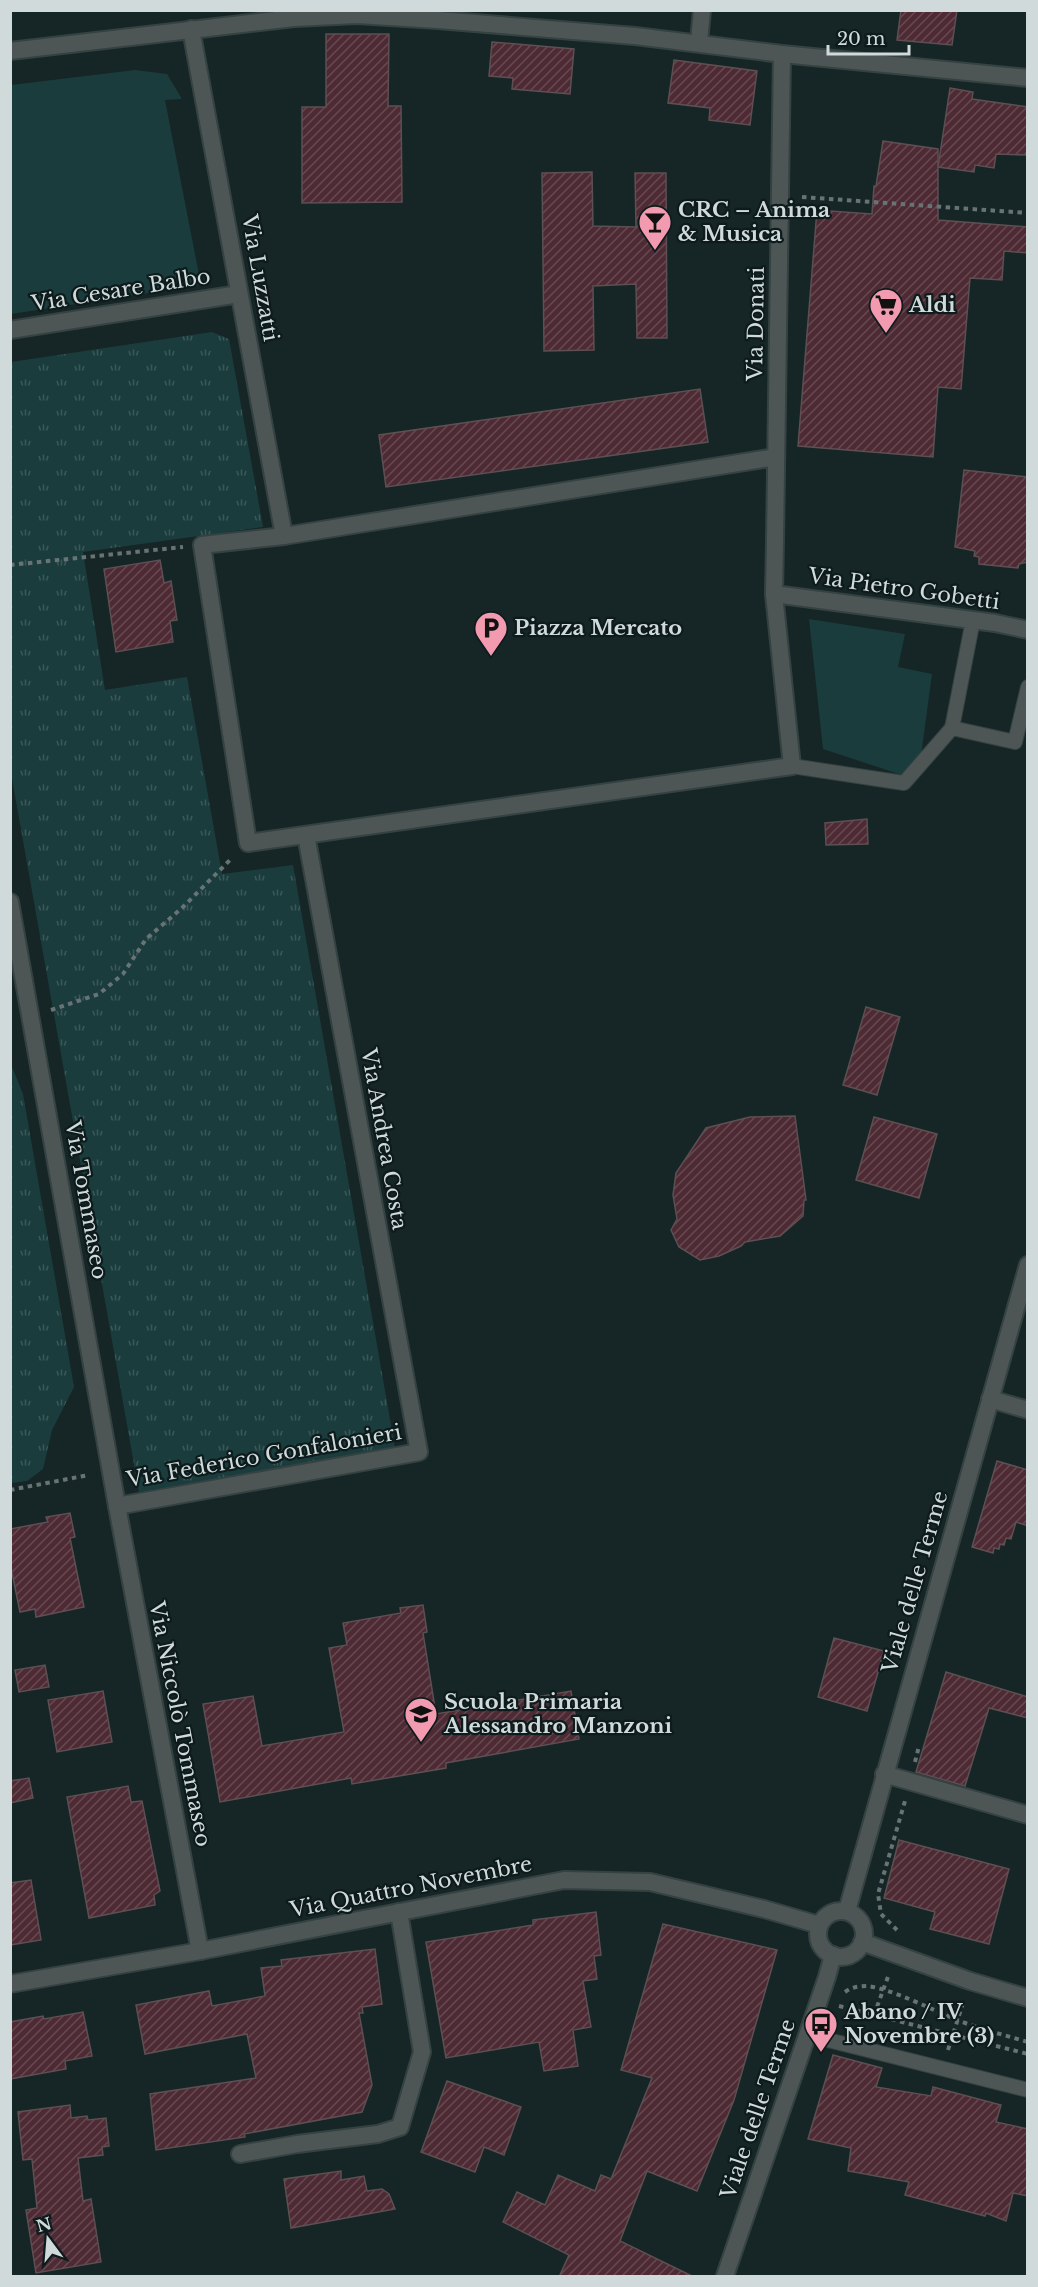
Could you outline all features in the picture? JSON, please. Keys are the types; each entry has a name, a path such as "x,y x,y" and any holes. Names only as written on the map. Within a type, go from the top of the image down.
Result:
{"street":[{"path":"699,42 702,10"},
{"path":"10,51 294,18 438,15 699,42 782,54 1028,78"},
{"name":"Via Luzzatti","path":"191,29 284,536"},
{"name":"Via Donati","path":"774,594 782,54"},
{"name":"Via Cesare Balbo","path":"10,330 239,294"},
{"path":"774,594 792,766 248,843 201,545 284,536 776,457"},
{"name":"Via Pietro Gobetti","path":"774,594 973,620 1028,630"},
{"name":"Via Andrea Costa","path":"306,835 418,1452"},
{"name":"Via Tommaseo","path":"10,902 117,1506"},
{"name":"Viale delle Terme","path":"847,1911 1028,1265"},
{"path":"990,1399 1028,1410"},
{"name":"Via Federico Gonfalonieri","path":"117,1506 418,1452"},
{"name":"Via Niccolò Tommaseo","path":"117,1506 200,1951"},
{"path":"884,1774 1028,1815"},
{"name":"Via Quattro Novembre","path":"10,1984 200,1951 564,1880 650,1882 764,1909 819,1925"},
{"path":"847,1911 861,1923 864,1930 862,1942 853,1953 847,1956 833,1955 827,1952 820,1943 819,1925 827,1915 847,1911"},
{"path":"240,2154 378,2134 400,2127 422,2052 399,1912"},
{"path":"862,1942 970,1981 1028,1998"},
{"name":"Viale delle Terme","path":"725,2277 833,1955"}],"lane":[{"path":"792,766 904,783 952,728 973,620"},
{"path":"952,728 1015,742 1028,687"},
{"path":"810,2027 942,2069 1028,2090"}],"path":[{"path":"780,195 1028,213"},
{"path":"10,565 201,545"},
{"path":"31,1016 99,994 123,974 146,939 182,908 248,843"},
{"path":"10,1490 111,1471"},
{"path":"901,1933 881,1914 878,1894 921,1737"},
{"path":"942,2069 970,1981"},
{"path":"810,2027 834,2025 844,1994 852,1987 867,1986 921,2004 958,2021 1028,2042"},
{"path":"839,2006 1028,2054"}],"green space":[{"path":"135,70 167,74 182,99 165,100 201,285 11,314 11,85"},
{"path":"212,332 229,339 263,527 83,552 105,690 187,677 222,874 293,865 395,1448 139,1492 11,773 11,362"},
{"path":"809,619 905,634 898,667 932,674 921,756 902,775 823,749"},
{"path":"10,1062 23,1094 74,1387 52,1430 43,1469 27,1481 11,1483"}],"building":[{"path":"901,10 957,10 952,45 897,40"},
{"path":"326,34 389,34 388,106 401,106 402,202 302,203 302,107 326,107"},
{"path":"492,42 574,49 570,94 512,89 513,78 489,76"},
{"path":"674,60 757,71 750,125 709,120 710,108 668,103"},
{"path":"950,88 973,92 972,99 1028,107 1028,155 996,154 994,168 975,165 974,172 938,167"},
{"name":"Aldi","path":"883,141 938,149 938,220 1028,227 1028,253 1004,251 1002,280 970,278 961,389 938,387 933,457 798,446 817,210 872,214 874,186 876,186"},
{"path":"592,172 593,226 636,227 635,173 666,173 667,338 637,338 636,284 593,286 594,350 544,351 542,173"},
{"path":"700,389 708,442 386,487 379,435"},
{"path":"964,470 1028,477 1028,562 1019,564 1018,568 979,564 979,557 974,556 975,551 955,547"},
{"path":"160,560 164,583 171,581 177,620 170,621 173,642 116,652 104,569"},
{"path":"867,819 868,844 826,845 825,823"},
{"path":"866,1007 900,1017 877,1095 843,1085"},
{"path":"795,1116 806,1200 804,1200 803,1216 780,1236 745,1242 719,1256 700,1260 679,1247 671,1230 677,1219 673,1195 676,1173 706,1128 750,1117"},
{"path":"874,1117 937,1134 919,1198 856,1180"},
{"path":"997,1461 1028,1470 1028,1526 1016,1522 1011,1539 1006,1538 1004,1545 1000,1544 999,1549 994,1548 993,1553 972,1547"},
{"path":"70,1513 75,1537 70,1538 84,1607 36,1617 35,1609 20,1612 10,1563 10,1529 48,1522 46,1517"},
{"name":"Scuola Primaria Alessandro Manzoni","path":"423,1605 427,1632 423,1633 436,1714 571,1691 579,1739 446,1763 446,1768 352,1784 351,1778 220,1802 203,1704 253,1696 262,1746 344,1732 329,1648 347,1645 343,1623 401,1613 400,1608"},
{"path":"834,1638 884,1651 867,1711 818,1697"},
{"path":"45,1665 49,1687 19,1692 15,1670"},
{"path":"946,1672 1028,1697 1028,1718 989,1708 965,1786 916,1772"},
{"path":"103,1691 112,1742 57,1752 48,1700"},
{"path":"29,1778 33,1798 10,1803 10,1781"},
{"path":"128,1786 131,1802 142,1801 160,1891 154,1895 155,1905 89,1918 67,1797"},
{"path":"899,1840 1009,1869 989,1944 930,1929 935,1912 884,1898"},
{"path":"31,1880 41,1940 10,1945 10,1883"},
{"path":"596,1912 601,1955 594,1956 597,1979 583,1981 591,2027 573,2030 578,2066 544,2071 539,2042 446,2058 426,1942 533,1925 533,1920"},
{"path":"663,1924 777,1950 734,2100 697,2191 647,2171 620,2241 694,2277 559,2277 569,2255 503,2222 517,2192 545,2205 558,2175 595,2191 601,2175 611,2179 652,2078 621,2070"},
{"path":"375,1949 382,2004 362,2007 363,2013 359,2013 372,2085 362,2112 244,2134 245,2137 156,2150 150,2094 256,2078 247,2034 145,2054 136,2005 209,1991 212,2006 265,1996 261,1968 282,1966 281,1960"},
{"path":"83,2012 92,2056 65,2061 66,2069 10,2079 10,2022"},
{"path":"833,2055 882,2068 876,2087 931,2096 933,2087 1001,2105 996,2122 1028,2129 1028,2196 1013,2193 1006,2221 986,2213 985,2216 905,2195 909,2182 848,2171 851,2148 808,2139"},
{"path":"447,2081 521,2107 504,2155 484,2147 475,2172 421,2152"},
{"path":"70,2105 71,2118 87,2116 88,2120 106,2118 109,2146 102,2147 103,2155 78,2158 83,2201 91,2199 101,2262 36,2273 26,2210 37,2208 32,2159 23,2160 18,2112"},
{"path":"341,2171 341,2180 364,2176 367,2191 382,2189 389,2194 395,2209 291,2228 284,2179"}],"place":[{"name":"CRC – Anima & Musica","path":"655,251"},
{"name":"Aldi","path":"886,334"},
{"name":"Piazza Mercato","path":"491,657"},
{"name":"Scuola Primaria Alessandro Manzoni","path":"421,1743"},
{"name":"Abano / IV Novembre (3)","path":"821,2053"}]}
